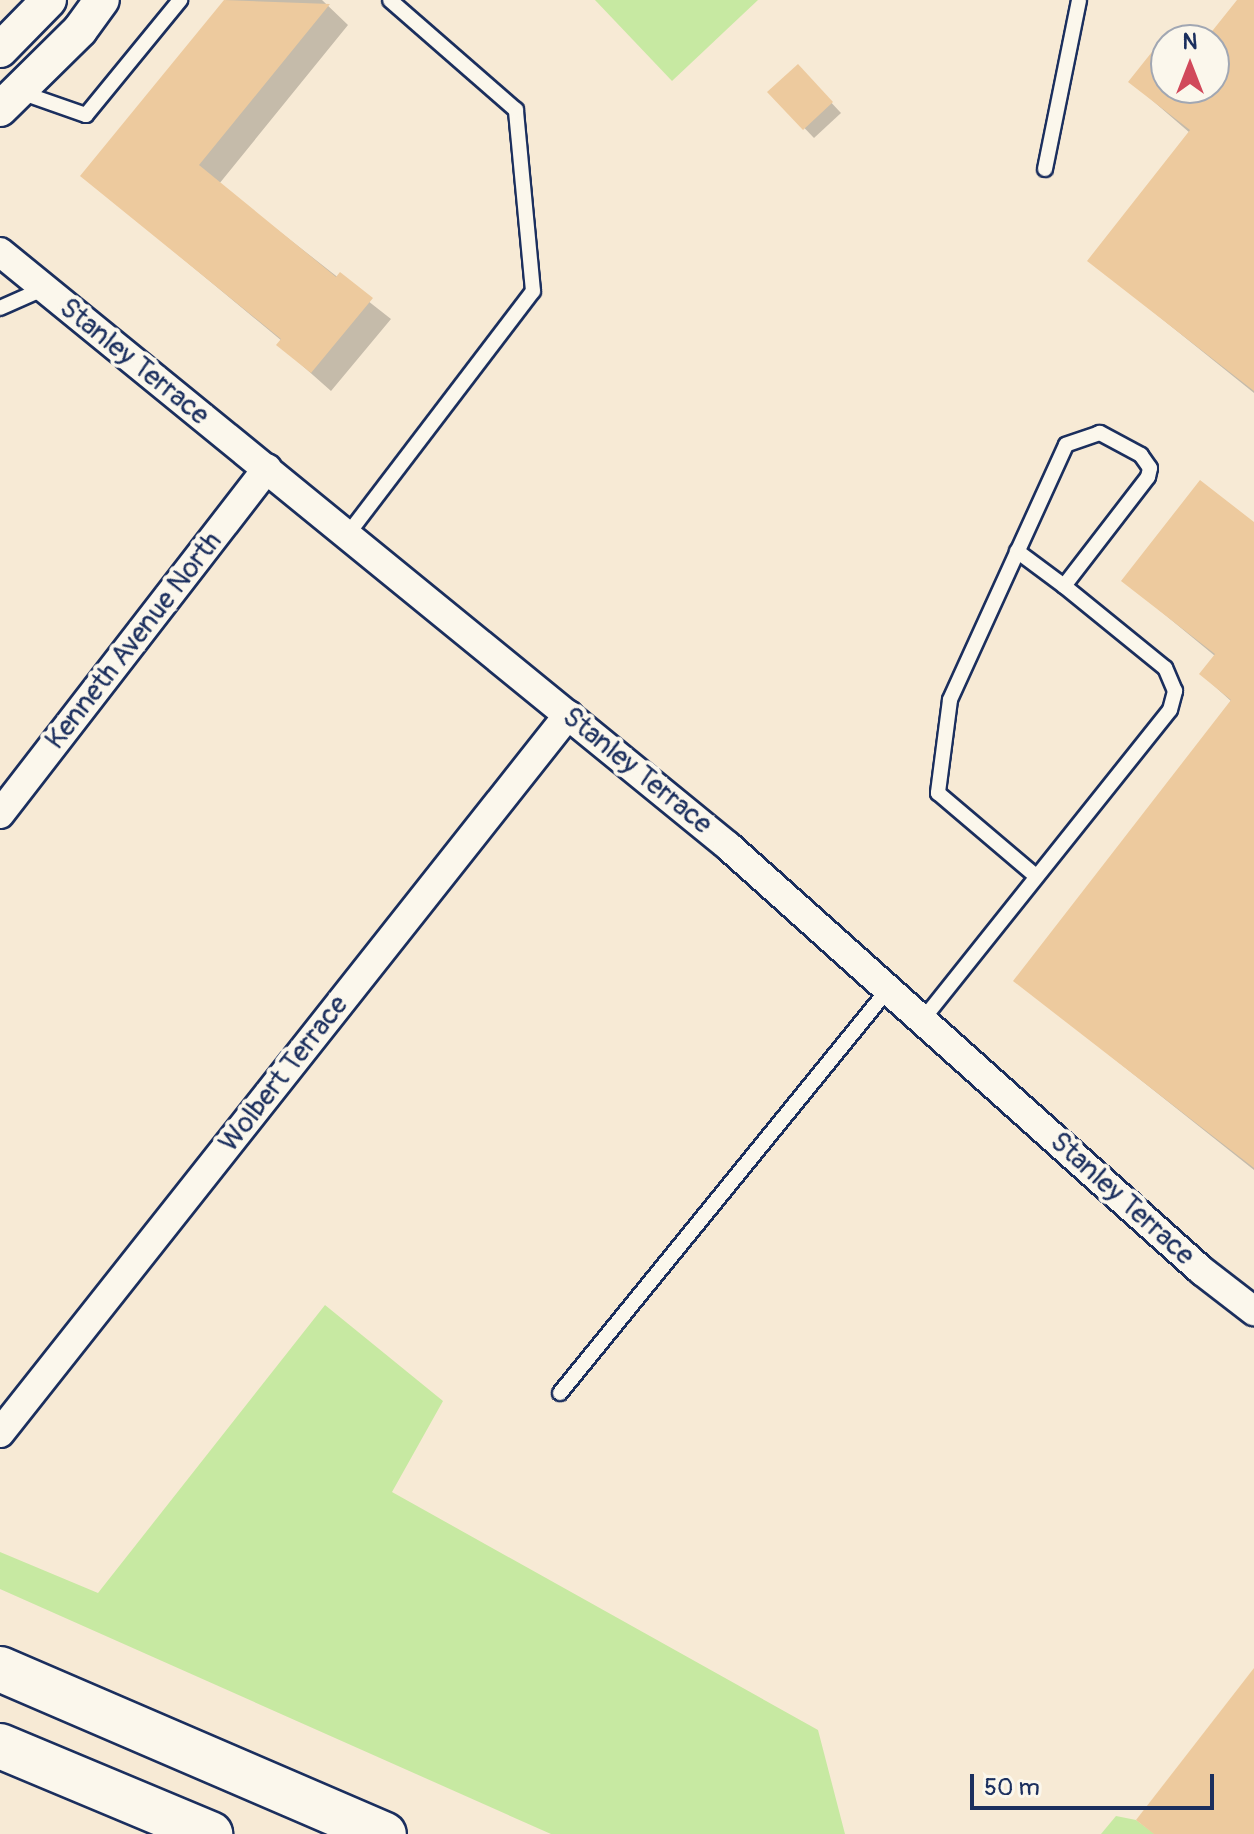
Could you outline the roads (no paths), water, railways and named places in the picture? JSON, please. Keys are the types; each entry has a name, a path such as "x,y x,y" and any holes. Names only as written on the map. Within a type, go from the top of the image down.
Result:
{"highway":[{"path":"0,1669 384,1834"},
{"path":"0,1746 210,1834"}],"street":[{"path":"0,50 49,0"},
{"path":"10,100 102,0"},
{"name":"Stanley Terrace","path":"0,252 568,715 890,987 1202,1271 1254,1311"},
{"name":"Kenneth Avenue North","path":"0,814 267,468"},
{"name":"Wolbert Terrace","path":"0,1433 568,715"}],"lane":[{"path":"10,100 86,115 180,0"},
{"path":"348,534 533,291 516,110 390,0"},
{"path":"1045,169 1079,0"},
{"path":"0,308 43,289"},
{"path":"1036,876 938,793 950,700 1066,445 1100,433 1141,455 1150,468 1148,477 1064,586"},
{"path":"924,1018 1170,710 1175,691 1165,668 1017,551"},
{"path":"560,1393 890,987"}]}
